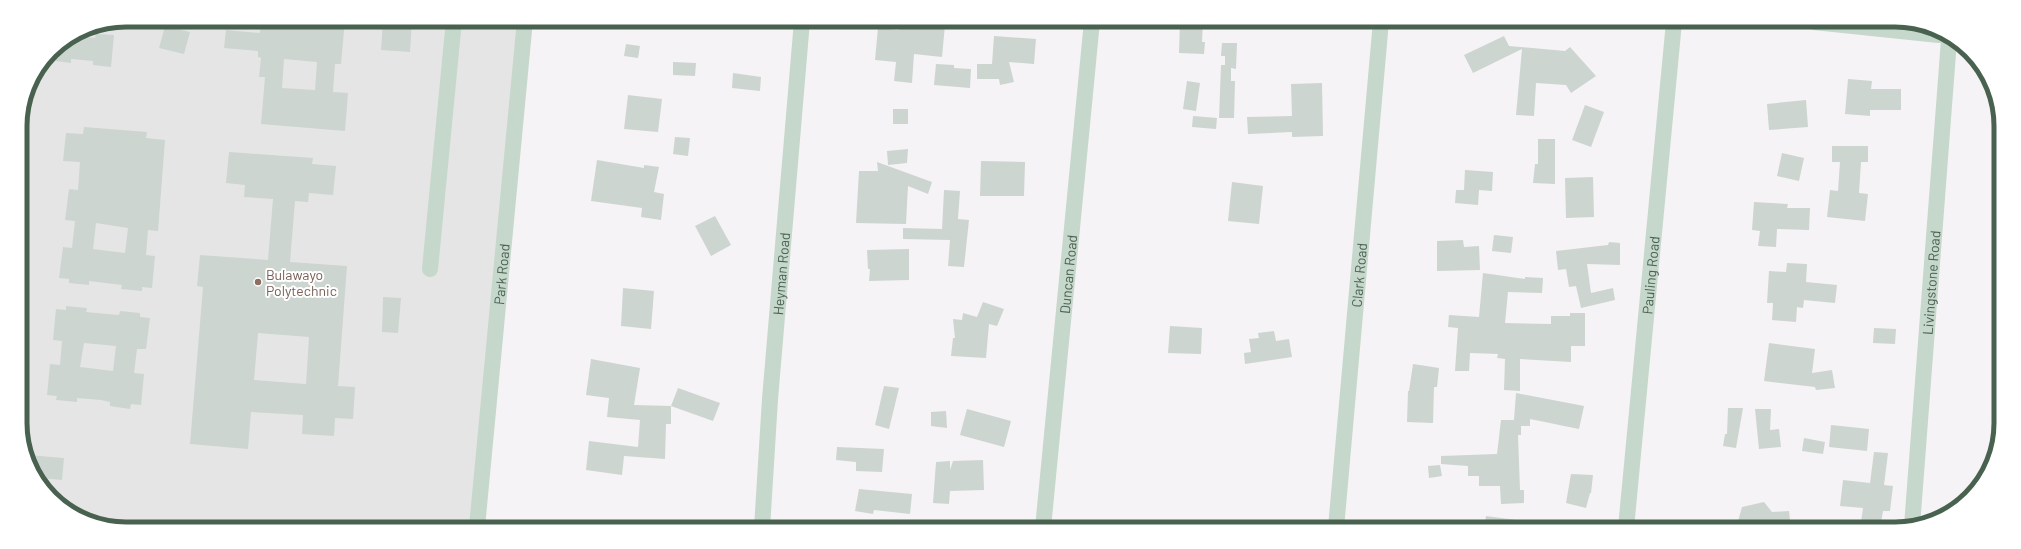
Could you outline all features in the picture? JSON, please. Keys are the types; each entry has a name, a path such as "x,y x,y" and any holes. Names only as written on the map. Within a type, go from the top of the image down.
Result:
{"street":[{"path":"430,269 453,27"},
{"name":"Park Road","path":"477,522 524,27"},
{"name":"Heyman Road","path":"762,522 770,399 801,27"},
{"name":"Duncan Road","path":"1044,522 1091,27"},
{"name":"Clark Road","path":"1337,522 1381,27"},
{"name":"Pauling Road","path":"1627,522 1674,27"},
{"path":"1862,27 1931,34"},
{"name":"Livingstone Road","path":"1912,520 1949,43"}],"shaded area":[{"name":"Bulawayo Polytechnic","path":"517,27 473,522 120,522 94,517 82,512 66,502 56,493 37,467 32,455 27,423 27,120 30,100 37,82 47,66 76,40 100,30 113,28"}],"building":[{"path":"165,27 190,32 184,54 159,48"},
{"path":"260,27 344,27 341,64 335,64 333,92 348,93 345,131 261,124 265,77 259,77 261,58 258,57 258,51 224,48 226,30 260,33","holes":["284,59 317,62 315,90 282,88"]},
{"path":"383,27 412,27 410,52 381,50"},
{"path":"900,27 945,27 942,57 914,54 912,83 894,81 896,62 875,60 878,28 899,30"},
{"path":"1180,27 1203,27 1202,42 1205,42 1204,54 1179,53"},
{"path":"96,34 114,35 111,67 93,65 93,61 71,59 71,63 56,61 56,57 76,40 83,37 95,38"},
{"path":"994,36 1036,39 1034,64 1009,62 1014,82 1000,85 999,79 977,79 977,64 992,64"},
{"path":"1504,36 1509,46 1565,51 1570,47 1596,76 1571,93 1566,85 1536,83 1534,116 1516,115 1522,49 1473,73 1464,55"},
{"path":"1222,43 1237,43 1236,69 1231,68 1231,81 1235,81 1234,118 1219,118 1221,65 1225,65 1225,56 1221,56"},
{"path":"626,44 640,46 638,58 624,56"},
{"path":"673,62 696,63 695,76 673,75"},
{"path":"936,64 954,65 954,68 971,69 970,88 934,85"},
{"path":"733,73 761,77 760,91 732,88"},
{"path":"1848,79 1872,81 1871,89 1901,89 1901,110 1870,110 1870,116 1845,114"},
{"path":"1187,81 1200,83 1196,111 1183,109"},
{"path":"1322,83 1323,136 1292,137 1292,132 1248,134 1247,117 1292,116 1291,84"},
{"path":"628,95 662,99 658,132 624,129"},
{"path":"1806,100 1808,127 1769,130 1767,104"},
{"path":"1585,105 1604,112 1591,147 1572,140"},
{"path":"893,109 908,109 908,124 893,124"},
{"path":"1193,116 1217,118 1216,129 1192,127"},
{"path":"84,127 147,132 146,138 165,140 158,231 148,230 146,255 155,256 152,288 142,287 142,291 121,289 122,285 89,281 89,285 69,283 69,279 59,278 63,247 72,248 75,221 65,220 69,189 78,190 80,162 63,161 66,133 83,134","holes":["96,223 128,228 125,253 93,249"]},
{"path":"675,137 690,138 688,156 673,154"},
{"path":"1538,139 1555,139 1555,184 1533,183 1535,164 1538,164"},
{"path":"1832,146 1868,146 1868,162 1861,162 1859,193 1868,194 1865,221 1827,217 1830,190 1838,191 1840,162 1832,162"},
{"path":"908,149 907,163 888,165 887,151"},
{"path":"229,152 313,158 312,164 336,166 333,195 309,193 308,202 295,201 290,262 347,266 338,386 355,387 353,419 335,418 334,436 302,434 303,415 251,412 248,449 190,444 203,287 197,286 200,255 268,260 273,199 244,197 245,185 226,183","holes":["258,333 309,337 306,384 254,380"]},
{"path":"1782,153 1804,158 1799,181 1777,176"},
{"path":"597,160 644,168 644,165 659,167 654,192 664,194 661,220 641,217 642,208 591,201"},
{"path":"981,161 1025,162 1024,196 980,196"},
{"path":"877,162 932,182 928,194 908,186 906,224 856,223 859,171 878,171"},
{"path":"1465,170 1493,172 1492,191 1479,190 1478,205 1455,203 1456,190 1464,190"},
{"path":"1593,177 1594,217 1566,218 1565,178"},
{"path":"1232,182 1263,186 1259,224 1228,221"},
{"path":"944,190 960,191 958,219 969,220 964,267 948,266 950,240 903,239 903,228 942,229"},
{"path":"1754,202 1788,204 1787,208 1810,208 1809,230 1777,229 1776,247 1758,246 1760,231 1752,230"},
{"path":"715,216 731,245 711,256 695,226"},
{"path":"1494,235 1513,237 1511,253 1492,251"},
{"path":"1463,240 1464,247 1479,246 1480,270 1437,271 1437,241"},
{"path":"1609,242 1620,243 1620,265 1587,264 1591,293 1613,288 1615,300 1581,308 1576,286 1569,287 1566,269 1558,270 1556,251 1608,245"},
{"path":"909,249 909,280 869,281 870,269 868,269 867,250"},
{"path":"1787,263 1807,264 1806,282 1837,285 1835,303 1804,300 1803,308 1797,307 1796,322 1772,320 1773,303 1767,303 1769,271 1786,272"},
{"path":"1483,273 1525,279 1525,277 1543,278 1542,293 1508,292 1505,323 1551,324 1551,316 1570,316 1570,313 1585,313 1585,346 1571,346 1571,362 1520,359 1520,391 1504,390 1505,359 1497,358 1498,354 1470,353 1469,371 1455,371 1458,328 1448,327 1449,315 1479,317"},
{"path":"623,288 654,291 651,329 621,326"},
{"path":"383,297 401,298 398,333 382,332"},
{"path":"983,302 1004,309 997,326 989,324 986,358 951,356 953,338 955,338 953,319 962,320 963,313 977,317"},
{"path":"66,306 87,308 86,312 119,315 120,311 140,313 140,317 150,318 146,349 137,349 134,373 144,374 141,405 131,404 130,409 110,406 110,402 101,400 77,398 77,402 56,400 57,396 47,395 50,364 60,365 62,341 53,340 56,309 66,310","holes":["84,343 116,346 113,371 80,367"]},
{"path":"1170,326 1202,328 1201,354 1168,353"},
{"path":"1874,328 1896,329 1895,344 1873,343"},
{"path":"1274,331 1276,341 1289,339 1292,357 1245,364 1244,353 1251,352 1249,339 1259,338 1258,333"},
{"path":"1769,343 1815,349 1812,373 1832,370 1835,388 1816,390 1815,387 1764,381"},
{"path":"591,359 640,368 634,405 671,406 671,424 666,424 665,459 624,456 622,475 586,470 589,441 638,447 640,420 607,417 609,398 586,395"},
{"path":"1413,364 1439,368 1437,387 1434,387 1433,423 1407,422 1408,391"},
{"path":"884,386 899,388 889,429 875,425"},
{"path":"678,388 720,403 713,421 671,406"},
{"path":"1516,393 1584,406 1579,429 1530,419 1530,426 1521,426 1521,435 1518,435 1520,490 1524,490 1524,503 1501,504 1500,486 1479,486 1479,476 1468,476 1468,466 1441,464 1441,456 1497,454 1501,420 1514,420"},
{"path":"1728,408 1743,408 1736,448 1723,446 1725,434 1727,434"},
{"path":"967,409 1011,421 1004,447 960,435"},
{"path":"1755,409 1771,409 1770,430 1779,429 1781,447 1759,449"},
{"path":"946,411 947,428 931,426 931,412"},
{"path":"1831,425 1869,429 1867,451 1829,447"},
{"path":"1804,438 1825,442 1823,454 1802,451"},
{"path":"837,447 884,449 882,472 856,471 856,462 836,460"},
{"path":"1874,452 1888,453 1884,485 1893,486 1890,511 1883,511 1881,522 1861,522 1863,508 1840,506 1843,480 1870,483"},
{"path":"32,455 64,458 62,480 44,478"},
{"path":"983,460 984,490 950,491 949,504 933,503 936,462 950,461 950,470 953,461"},
{"path":"1440,465 1442,476 1429,478 1428,466"},
{"path":"1571,474 1593,475 1591,493 1586,508 1566,503"},
{"path":"859,489 912,494 910,514 874,510 873,514 855,511"},
{"path":"1764,502 1772,512 1789,511 1790,522 1738,522 1742,507"},
{"path":"1486,516 1524,521 1524,522 1485,522"}],"place":[{"name":"Bulawayo Polytechnic","path":"258,282"}]}
